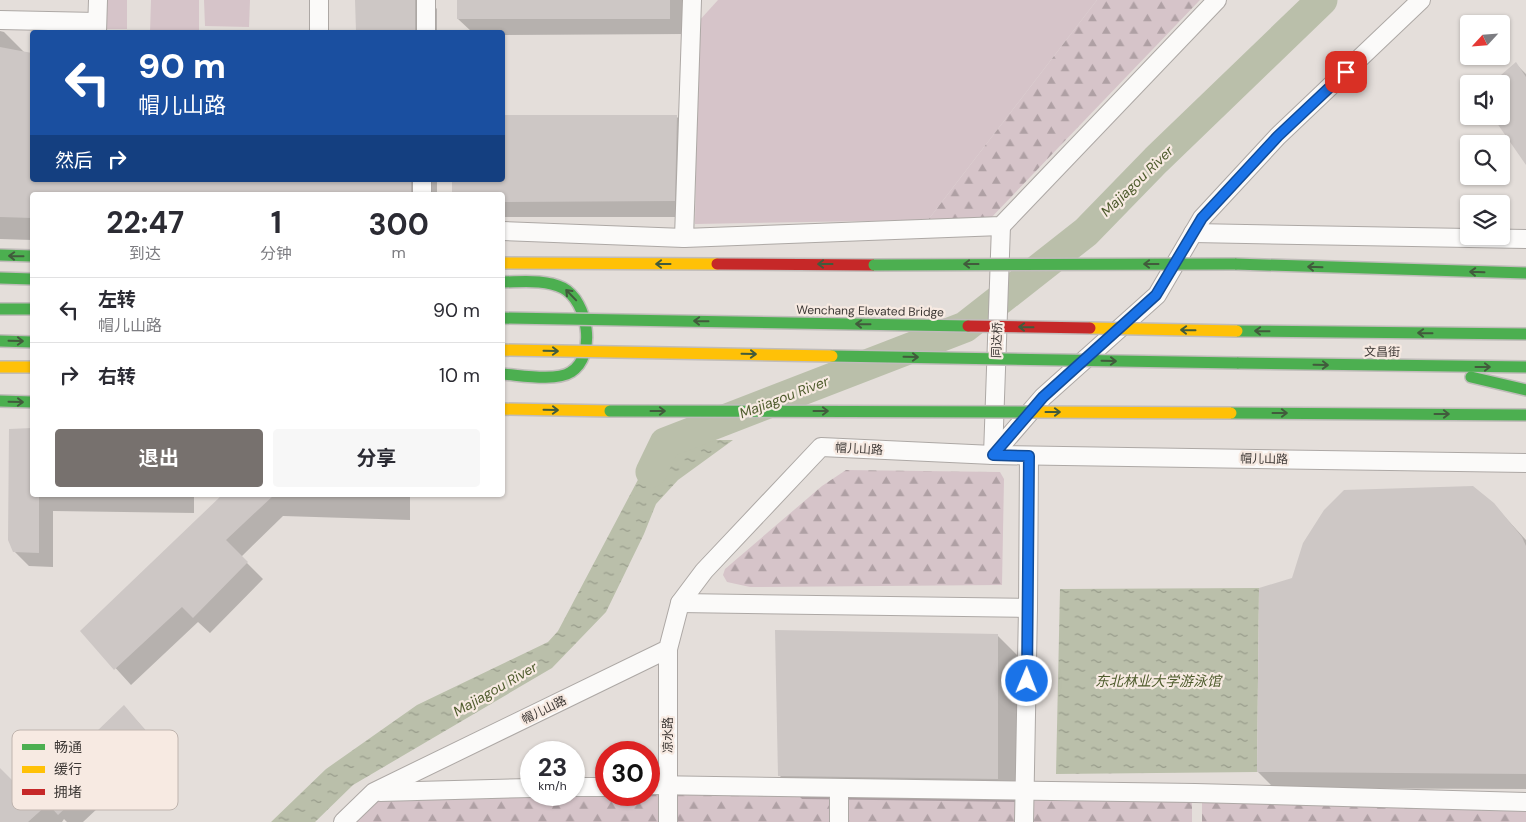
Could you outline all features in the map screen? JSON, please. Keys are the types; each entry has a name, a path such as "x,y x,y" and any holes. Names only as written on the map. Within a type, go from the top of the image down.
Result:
{"main road":[{"path":"0,255 30,256"},
{"path":"505,263 1235,264 1526,273"},
{"path":"0,278 30,279"},
{"path":"505,282 542,283 564,288 574,296 580,306 585,340 581,362 570,372 538,375 505,374"},
{"path":"0,309 30,309"},
{"name":"Wenchang Elevated Bridge","path":"505,318 1237,331"},
{"name":"文昌街","path":"1237,331 1526,334"},
{"path":"0,341 30,342"},
{"name":"文昌街","path":"505,350 1526,367"},
{"path":"1383,366 1453,373 1526,390"},
{"path":"0,367 30,367"},
{"path":"0,401 30,402"},
{"path":"505,409 1526,415"}],"street":[{"path":"0,20 97,27 98,0"},
{"path":"319,0 319,30"},
{"path":"426,0 426,30"},
{"path":"684,238 692,0"},
{"path":"505,231 684,238 1001,226 1217,0"},
{"path":"993,455 1043,397 1156,295 1202,218 1278,136 1421,0"},
{"name":"同达桥","path":"993,455 1001,226"},
{"path":"1193,233 1526,239"},
{"name":"帽儿山路","path":"343,822 374,792 668,649 680,603 704,571 821,447 1029,456 1526,463"},
{"path":"1024,822 1029,456"},
{"path":"680,603 1028,608"},
{"name":"凉水路","path":"668,649 668,822"},
{"path":"660,785 1526,802"},
{"path":"374,792 520,788"},
{"path":"839,788 839,822"}],"green space":[{"path":"107,0 127,0 127,29 105,29"},
{"path":"151,0 199,0 199,30 150,30"},
{"path":"204,0 250,0 249,27 205,26"},
{"path":"718,0 1097,0 928,220 695,224 698,22"},
{"path":"1097,0 1200,0 989,220 928,220"},
{"path":"846,470 1000,472 1004,479 1002,585 750,587 727,582 723,575 725,569 822,486"},
{"path":"661,791 661,822 352,822 376,799 520,797 520,806 585,806 585,796 595,796 595,806 660,806"},
{"path":"674,794 1192,797 1192,822 674,822"},
{"path":"1202,801 1526,811 1526,822 1202,822"}],"water":[{"path":"659,440 733,440 678,480 656,504 644,534 606,612 552,668 353,785 315,822 271,822 326,769 417,705 548,642 558,631"},
{"name":"东北林业大学游泳馆","path":"1259,588 1257,772 1056,774 1060,589"}],"building":[{"path":"355,0 415,0 415,30 356,30"},
{"path":"457,0 670,0 670,19 457,19"},
{"path":"0,47 30,53 30,182 411,182 411,192 30,192 30,218 0,217"},
{"path":"1516,62 1526,77 1526,165 1510,142 1510,135 1505,135 1498,125 1510,125 1510,75 1501,75"},
{"path":"505,115 677,115 675,201 505,202 505,192 452,192 452,182 505,182"},
{"path":"30,428 30,497 39,497 39,553 13,552 8,540 9,429"},
{"path":"1473,486 1494,503 1522,537 1526,546 1526,774 1257,772 1259,588 1292,578 1303,543 1324,510 1344,490"},
{"path":"220,497 272,497 226,540 248,562 193,618 182,607 114,670 80,631"},
{"path":"775,630 998,634 998,779 778,776"},
{"path":"124,705 145,730 98,730"},
{"path":"0,768 12,780 12,810 41,810 28,822 0,822"},
{"path":"53,810 63,810 58,815"}],"waterway":[{"name":"Majiagou River","path":"651,472 665,443 965,327 1086,232 1156,160 1322,0"}],"traffic: fast":[{"path":"0,255 30,256"},
{"path":"1235,264 1526,273"},
{"path":"874,265 1235,264"},
{"path":"0,278 30,279"},
{"path":"505,282 541,282 563,288 572,295 578,304 586,329 584,354 579,364 571,372 556,377 505,374"},
{"path":"0,309 30,309"},
{"path":"505,318 968,326"},
{"path":"1237,331 1526,334"},
{"path":"0,341 30,342"},
{"path":"832,356 1237,363"},
{"path":"1237,363 1526,367"},
{"path":"1471,377 1526,390"},
{"path":"0,401 30,402"},
{"path":"610,411 1033,412"},
{"path":"1231,413 1526,415"}],"traffic: slow":[{"path":"505,263 717,264"},
{"path":"1090,328 1237,331"},
{"path":"505,350 832,356"},
{"path":"0,367 30,367"},
{"path":"505,409 610,411"},
{"path":"1033,412 1231,413"}],"traffic: jam":[{"path":"717,264 874,265"},
{"path":"968,326 1090,328"}],"route":[{"path":"1027,681 1029,456 993,455 1043,397 1156,295 1202,218 1278,136 1346,72"}]}
